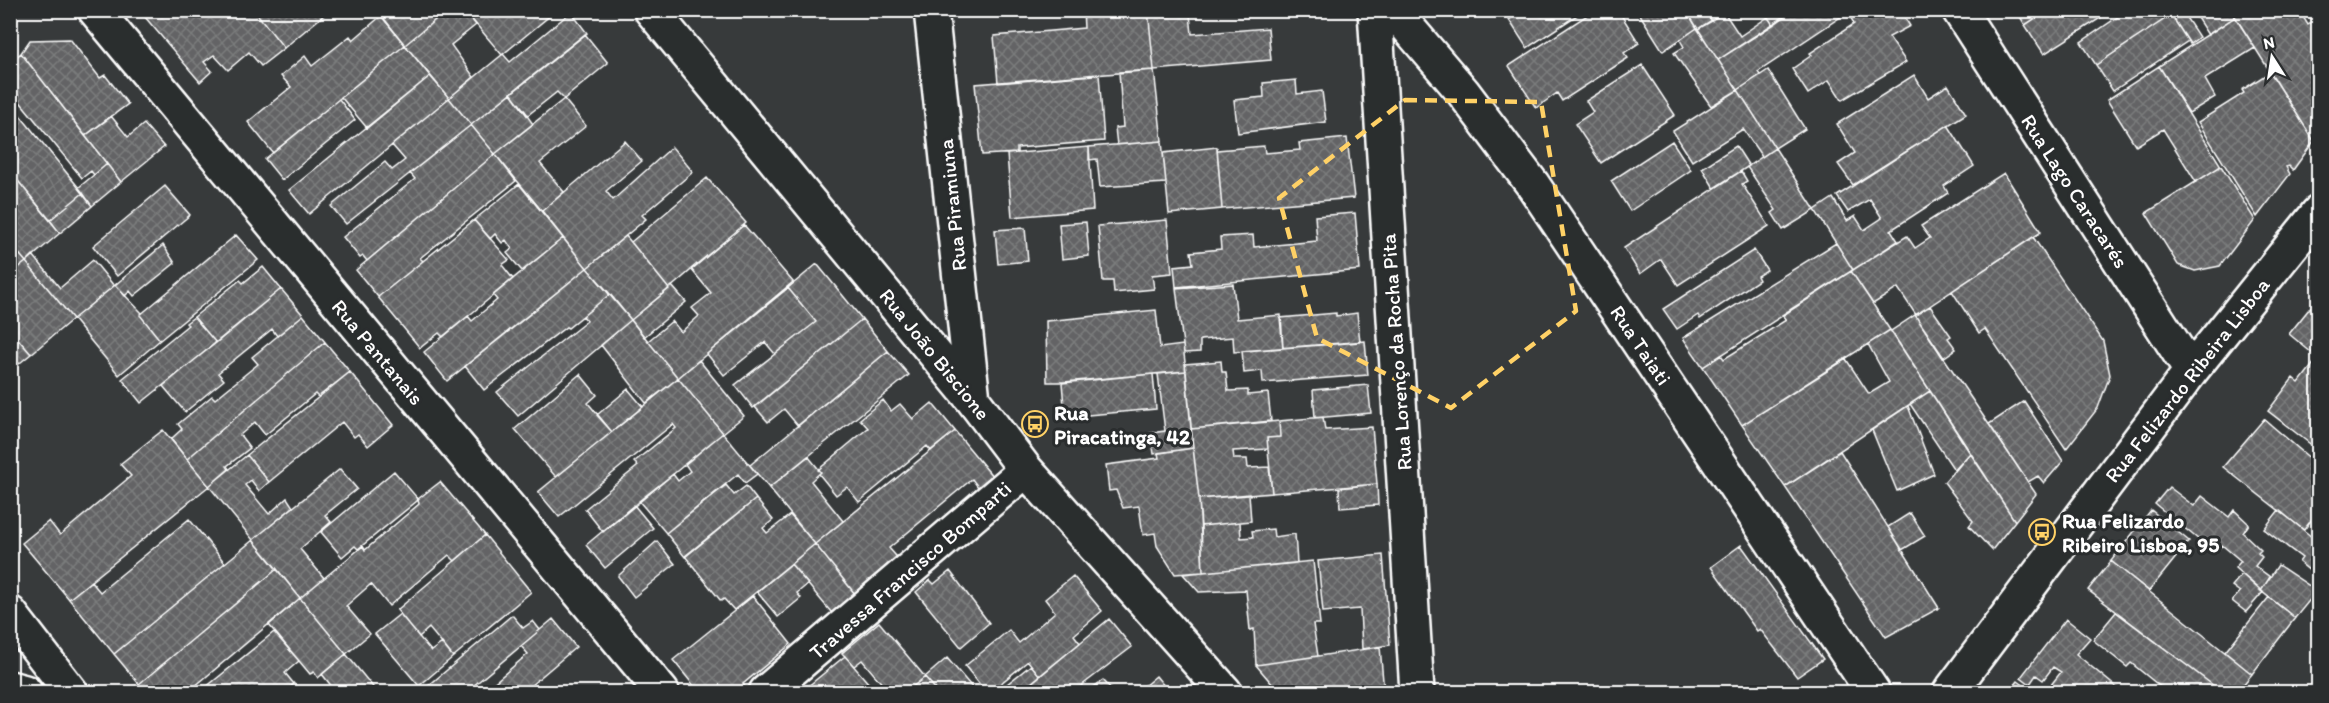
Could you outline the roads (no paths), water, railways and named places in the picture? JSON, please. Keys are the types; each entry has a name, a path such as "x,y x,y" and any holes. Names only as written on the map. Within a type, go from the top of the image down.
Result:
{"street":[{"name":"Rua Pantanais","path":"95,10 662,693"},
{"name":"Rua João Biscione","path":"651,10 973,400 1026,470 1225,693"},
{"name":"Rua Piramiuna","path":"931,10 973,400"},
{"name":"Rua Lorenço da Rocha Pita","path":"1375,10 1417,693"},
{"name":"Rua Taiati","path":"1393,10 1463,92 1533,185 1873,693"},
{"name":"Rua Lago Caracarés","path":"1959,10 2191,371"},
{"name":"Rua Felizardo Ribeira Lisboa","path":"1950,693 2191,371 2319,213"},
{"name":"Travessa Francisco Bomparti","path":"766,693 1026,470"},
{"path":"10,613 71,693"},
{"path":"10,688 25,693"}],"place":[{"name":"Rua Piracatinga, 42","path":"1035,424"},
{"name":"Rua Felizardo Ribeiro Lisboa, 95","path":"2042,532"}]}
